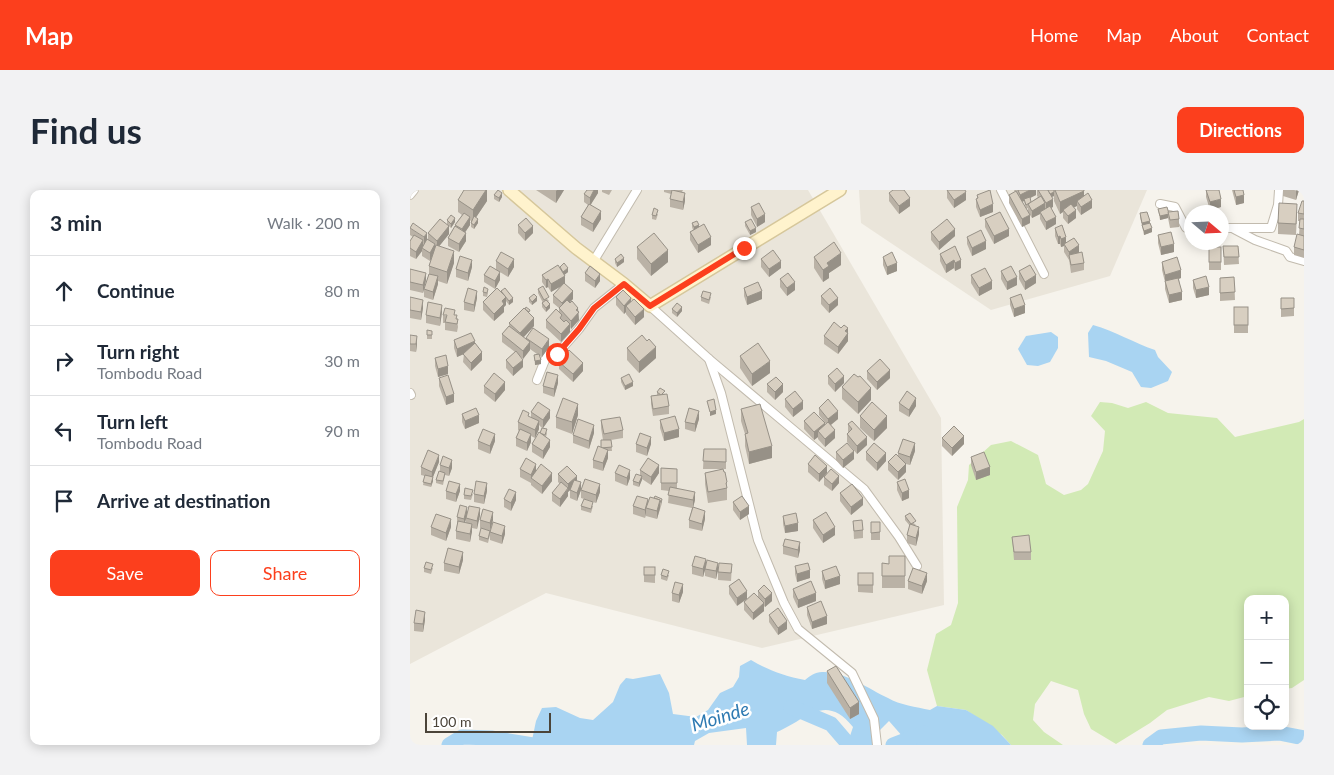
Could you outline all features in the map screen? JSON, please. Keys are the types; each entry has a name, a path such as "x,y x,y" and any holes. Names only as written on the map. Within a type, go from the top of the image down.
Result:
{"main road":[{"path":"509,190 593,262 624,284 650,306 840,190"}],"street":[{"path":"410,195 414,190"},
{"path":"593,262 636,190"},
{"path":"1001,190 1044,274"},
{"path":"1232,228 1271,228 1278,205 1279,190"},
{"path":"1160,204 1174,207 1184,224"},
{"path":"1232,228 1255,240 1286,251 1290,257 1304,260"},
{"path":"537,380 547,355 557,354 594,308 624,284"},
{"path":"650,306 709,359 864,489 899,537 917,566"},
{"path":"709,359 721,393 758,540 784,603 798,629 852,673 874,719 877,745"}],"shaded area":[{"path":"410,190 808,190 941,418 944,605 762,648 546,593 410,664"},
{"path":"859,190 1147,190 1110,276 991,310 861,223"}],"green space":[{"path":"1100,402 1112,403 1128,408 1146,402 1168,413 1217,418 1235,437 1299,422 1304,419 1304,680 1289,688 1289,595 1244,595 1244,697 1229,701 1209,697 1167,710 1116,744 1091,729 1084,714 1078,690 1051,681 1035,704 1033,720 1044,732 1063,745 1011,745 1002,735 966,710 937,706 927,670 936,634 951,625 958,603 957,507 968,480 969,465 991,445 1011,441 1038,455 1046,484 1064,495 1081,490 1088,484 1103,451 1105,431 1091,416"}],"water":[{"path":"1093,325 1155,350 1158,357 1172,372 1168,381 1151,388 1141,387 1132,372 1106,361 1089,357 1088,333"},
{"path":"1051,332 1058,337 1058,348 1050,362 1038,366 1027,365 1018,349 1026,336"},
{"path":"751,660 776,672 805,680 819,672 839,674 908,706 930,710 937,706 966,710 993,726 1011,745 910,745 889,721 879,731 881,745 840,745 850,736 853,727 843,717 833,711 824,710 806,716 777,732 776,745 747,745 746,728 709,733 695,741 694,745 531,745 536,721 542,708 556,707 580,718 593,720 613,702 620,685 626,678 633,679 660,674 669,693 673,714 696,717 708,710 720,693 733,687 739,677 740,666"}],"building":[{"path":"464,190 486,190 473,210 458,200"},
{"path":"498,190 502,193 499,198 494,195"},
{"path":"587,190 594,190 590,198 584,194"},
{"path":"672,190 685,193 683,202 670,199"},
{"path":"893,190 904,190 910,198 899,206 889,193"},
{"path":"947,190 965,190 966,192 954,200"},
{"path":"990,190 993,204 980,210 976,199 978,198 977,195"},
{"path":"1018,190 1030,190 1020,195"},
{"path":"1038,190 1048,190 1053,199 1046,203"},
{"path":"1048,190 1054,190 1054,192 1050,194"},
{"path":"1055,190 1084,190 1084,191 1060,202"},
{"path":"1206,190 1219,190 1221,199 1210,202"},
{"path":"1234,190 1243,190 1244,195 1236,197"},
{"path":"1016,191 1030,215 1022,219 1009,195"},
{"path":"1088,193 1092,200 1081,207 1077,201"},
{"path":"1041,196 1045,203 1032,211 1028,204"},
{"path":"1030,197 1031,202 1026,205 1024,199"},
{"path":"1302,201 1304,201 1304,214 1298,213"},
{"path":"759,203 765,214 757,219 751,207"},
{"path":"1279,203 1297,204 1296,224 1278,223"},
{"path":"589,204 601,211 593,224 581,217"},
{"path":"1071,204 1076,210 1068,216 1063,210"},
{"path":"1050,206 1056,217 1046,222 1040,212"},
{"path":"1167,207 1169,214 1160,216 1158,209"},
{"path":"654,208 658,210 656,216 652,215"},
{"path":"1178,211 1179,219 1170,220 1168,212"},
{"path":"1000,212 1009,229 994,236 985,219"},
{"path":"1147,212 1150,221 1142,223 1140,213"},
{"path":"464,213 470,217 462,229 455,225"},
{"path":"451,215 455,218 451,224 447,220"},
{"path":"474,216 478,219 474,225 471,223"},
{"path":"526,218 533,226 525,233 518,225"},
{"path":"440,219 449,226 437,241 428,233"},
{"path":"751,219 756,228 750,231 745,222"},
{"path":"947,219 955,229 939,242 931,232"},
{"path":"1300,219 1304,219 1304,229 1299,228"},
{"path":"697,221 699,225 694,227 692,223"},
{"path":"413,223 427,233 424,237 410,228"},
{"path":"1150,223 1152,228 1144,231 1142,225"},
{"path":"704,224 711,237 698,245 690,232"},
{"path":"1062,225 1066,237 1061,239 1060,236 1058,237 1055,228"},
{"path":"455,226 466,233 459,244 448,238"},
{"path":"981,230 986,241 972,248 967,237"},
{"path":"1171,232 1174,244 1161,247 1158,235"},
{"path":"654,233 668,250 651,264 637,247"},
{"path":"1297,234 1304,236 1304,250 1294,247"},
{"path":"414,235 423,240 416,252 410,248 410,241"},
{"path":"1074,238 1079,245 1069,252 1064,244"},
{"path":"427,239 435,244 430,253 422,248"},
{"path":"834,242 841,253 827,263 829,266 823,270 814,257"},
{"path":"436,245 454,251 447,272 429,266"},
{"path":"955,246 961,260 955,263 954,260 946,265 940,254"},
{"path":"1229,246 1238,246 1239,257 1224,257 1223,250 1229,250"},
{"path":"773,250 781,261 769,269 761,259"},
{"path":"1209,250 1221,250 1221,262 1209,262"},
{"path":"501,252 514,259 508,269 496,261"},
{"path":"892,252 897,263 887,267 883,257"},
{"path":"1082,252 1084,263 1071,265 1069,255"},
{"path":"621,254 624,258 617,263 615,259"},
{"path":"460,256 472,260 468,273 456,269"},
{"path":"1177,257 1181,270 1165,275 1162,262"},
{"path":"564,263 568,268 563,272 560,267"},
{"path":"558,265 565,276 551,284 542,275"},
{"path":"1030,265 1036,275 1025,282 1019,271"},
{"path":"490,266 500,272 495,281 484,275"},
{"path":"590,266 600,274 595,281 585,273"},
{"path":"1011,266 1017,277 1007,282 1001,271"},
{"path":"985,268 992,281 979,288 971,275"},
{"path":"410,269 426,273 423,285 410,282"},
{"path":"788,273 795,282 787,288 780,279"},
{"path":"429,274 438,276 433,292 424,289"},
{"path":"1206,276 1209,287 1196,290 1193,280"},
{"path":"1234,277 1235,292 1220,293 1220,278"},
{"path":"1178,278 1182,292 1169,295 1165,281"},
{"path":"758,282 762,291 747,297 744,288"},
{"path":"564,283 573,291 562,303 553,295"},
{"path":"543,286 549,297 544,300 538,289"},
{"path":"484,287 488,289 487,293 483,292"},
{"path":"468,288 477,291 474,305 464,302"},
{"path":"497,288 506,297 502,301 504,304 494,314 483,302"},
{"path":"505,288 513,298 509,301 501,291"},
{"path":"830,288 838,298 829,305 821,296"},
{"path":"623,290 631,298 624,306 616,297"},
{"path":"703,291 711,293 709,300 701,297"},
{"path":"534,294 537,297 532,302 529,298"},
{"path":"1021,294 1025,305 1014,309 1010,298"},
{"path":"410,297 423,300 421,312 410,310"},
{"path":"1281,298 1294,298 1294,308 1281,309"},
{"path":"634,299 644,309 635,317 626,306"},
{"path":"546,300 550,304 546,308 542,303"},
{"path":"567,300 570,303 572,301 579,312 571,321 559,308"},
{"path":"428,302 442,305 440,318 426,315"},
{"path":"677,303 682,307 677,313 672,309"},
{"path":"1234,307 1248,307 1248,325 1234,325"},
{"path":"445,308 455,310 454,315 457,315 456,319 458,319 457,324 445,322 447,315 443,315"},
{"path":"524,308 534,318 520,333 509,323"},
{"path":"556,309 562,315 560,318 570,324 561,334 546,320"},
{"path":"834,322 841,328 844,325 848,328 845,331 848,333 838,347 824,336"},
{"path":"509,326 530,342 523,351 502,334"},
{"path":"533,328 549,339 542,349 526,338"},
{"path":"427,330 432,331 432,335 427,335"},
{"path":"471,333 475,341 457,349 454,340"},
{"path":"410,335 417,336 416,344 410,344"},
{"path":"642,335 647,341 649,339 656,347 639,362 627,348"},
{"path":"475,343 482,352 471,363 463,354"},
{"path":"758,343 770,361 752,374 740,356"},
{"path":"569,350 583,363 573,374 559,362"},
{"path":"516,351 523,360 513,368 506,360"},
{"path":"539,354 541,360 535,361 534,355"},
{"path":"446,355 448,366 438,369 435,358"},
{"path":"880,359 890,370 877,382 867,371"},
{"path":"837,368 844,376 835,384 828,376"},
{"path":"547,372 558,375 554,389 543,386"},
{"path":"494,373 505,382 495,394 484,386"},
{"path":"629,374 633,382 625,386 621,378"},
{"path":"854,374 858,377 860,376 871,388 858,402 842,387"},
{"path":"448,375 454,394 446,397 439,378"},
{"path":"776,377 783,384 775,392 767,384"},
{"path":"660,388 665,391 661,395 657,392"},
{"path":"795,391 803,401 793,409 785,399"},
{"path":"907,391 916,398 909,410 899,403"},
{"path":"667,394 669,406 653,409 651,396"},
{"path":"563,398 578,404 572,422 556,417"},
{"path":"714,399 716,410 710,412 707,401"},
{"path":"828,399 838,411 828,419 819,408"},
{"path":"538,402 550,410 543,420 531,412"},
{"path":"872,402 887,416 874,430 860,416"},
{"path":"760,404 772,446 749,452 745,434 748,433 741,409"},
{"path":"476,408 479,415 465,421 462,414"},
{"path":"689,408 699,411 695,424 685,422"},
{"path":"523,410 529,413 528,416 539,421 535,430 518,422"},
{"path":"814,412 825,423 814,432 804,421"},
{"path":"675,416 679,429 664,433 660,420"},
{"path":"620,417 623,430 604,434 601,420"},
{"path":"578,419 594,425 589,441 573,435"},
{"path":"852,421 867,437 857,446 847,434 852,429 848,424"},
{"path":"828,422 835,430 825,439 818,431"},
{"path":"954,426 964,436 952,448 942,438"},
{"path":"542,428 547,429 545,435 540,433"},
{"path":"483,429 495,434 490,446 478,441"},
{"path":"520,429 531,434 527,443 516,438"},
{"path":"539,432 550,440 543,451 532,444"},
{"path":"640,433 651,437 647,448 636,444"},
{"path":"903,439 915,443 910,457 898,453"},
{"path":"601,440 611,440 612,447 601,448"},
{"path":"847,443 854,451 843,460 836,452"},
{"path":"874,443 886,453 877,463 866,452"},
{"path":"598,446 608,450 603,463 593,460"},
{"path":"704,449 726,449 726,462 703,461"},
{"path":"428,450 439,455 432,472 421,467"},
{"path":"984,452 990,467 976,472 971,457"},
{"path":"896,454 906,464 898,472 888,462"},
{"path":"815,455 827,466 819,474 808,464"},
{"path":"443,456 452,460 449,468 440,465"},
{"path":"526,458 536,464 531,475 520,469"},
{"path":"648,458 659,465 651,477 640,470"},
{"path":"541,464 552,473 542,486 531,478"},
{"path":"619,465 630,470 627,478 615,473"},
{"path":"567,466 577,476 568,484 558,474"},
{"path":"661,468 677,469 677,483 661,483"},
{"path":"723,469 727,488 708,492 705,473"},
{"path":"831,469 839,476 832,484 824,477"},
{"path":"439,471 445,473 443,481 436,480"},
{"path":"636,474 642,476 639,483 633,481"},
{"path":"425,475 433,477 431,484 423,482"},
{"path":"585,479 600,484 596,495 581,490"},
{"path":"905,479 909,490 902,493 897,482"},
{"path":"574,480 581,482 577,493 570,490"},
{"path":"449,481 460,484 456,494 446,491"},
{"path":"476,481 487,483 484,496 474,494"},
{"path":"561,482 568,488 560,499 552,493"},
{"path":"852,484 863,498 851,507 840,493"},
{"path":"670,487 695,492 693,500 668,495"},
{"path":"465,488 473,490 471,496 464,495"},
{"path":"509,489 516,492 511,503 504,499"},
{"path":"637,496 648,499 645,510 633,506"},
{"path":"655,496 662,499 661,503 660,500 654,498"},
{"path":"742,496 749,506 740,512 733,502"},
{"path":"650,497 660,500 657,511 646,508"},
{"path":"584,499 593,502 591,509 581,506"},
{"path":"460,505 467,507 464,519 457,517"},
{"path":"469,506 480,508 477,521 466,518"},
{"path":"693,507 705,511 702,524 689,520"},
{"path":"483,509 493,512 490,523 480,520"},
{"path":"826,512 835,527 823,535 813,520"},
{"path":"796,513 798,523 785,526 783,516"},
{"path":"910,513 916,521 911,524 905,516"},
{"path":"436,514 451,519 446,533 431,527"},
{"path":"862,520 863,530 854,531 853,521"},
{"path":"458,521 472,524 470,534 456,531"},
{"path":"493,522 505,526 502,536 490,532"},
{"path":"871,522 880,522 880,532 871,533"},
{"path":"910,524 919,527 916,538 907,535"},
{"path":"481,528 490,531 488,539 479,536"},
{"path":"1029,535 1031,552 1014,552 1012,537"},
{"path":"785,539 800,542 798,550 783,546"},
{"path":"448,548 463,552 459,567 444,563"},
{"path":"695,556 706,559 703,569 692,566"},
{"path":"889,556 905,556 905,576 882,576 882,563 889,564"},
{"path":"707,560 718,563 716,571 705,569"},
{"path":"426,562 433,564 431,570 424,568"},
{"path":"719,563 732,564 731,573 718,572"},
{"path":"808,563 810,570 797,574 795,566"},
{"path":"836,566 840,576 825,581 822,571"},
{"path":"644,567 655,567 655,575 644,575"},
{"path":"913,568 927,573 922,586 908,581"},
{"path":"663,569 669,571 667,577 661,575"},
{"path":"858,573 873,573 873,585 858,585"},
{"path":"739,579 747,591 737,598 729,586"},
{"path":"811,581 816,593 798,600 793,589"},
{"path":"675,582 683,584 679,595 672,593"},
{"path":"764,585 772,593 765,599 758,591"},
{"path":"754,593 764,603 753,613 744,602"},
{"path":"821,601 827,616 812,622 807,607"},
{"path":"778,608 787,621 778,628 769,615"},
{"path":"416,610 425,612 423,624 414,623"},
{"path":"836,666 859,702 850,708 827,671"}],"waterway":[{"name":"Moinde","path":"791,707 831,724 849,745"},
{"name":"Moinde","path":"893,745 924,733"},
{"name":"Moinde","path":"1150,745 1161,737 1201,733 1242,735 1279,733 1304,738"},
{"name":"Moinde","path":"449,745 462,737 491,738 533,745"}],"route":[{"path":"557,354 594,308 624,284 650,306 744,248"}]}
